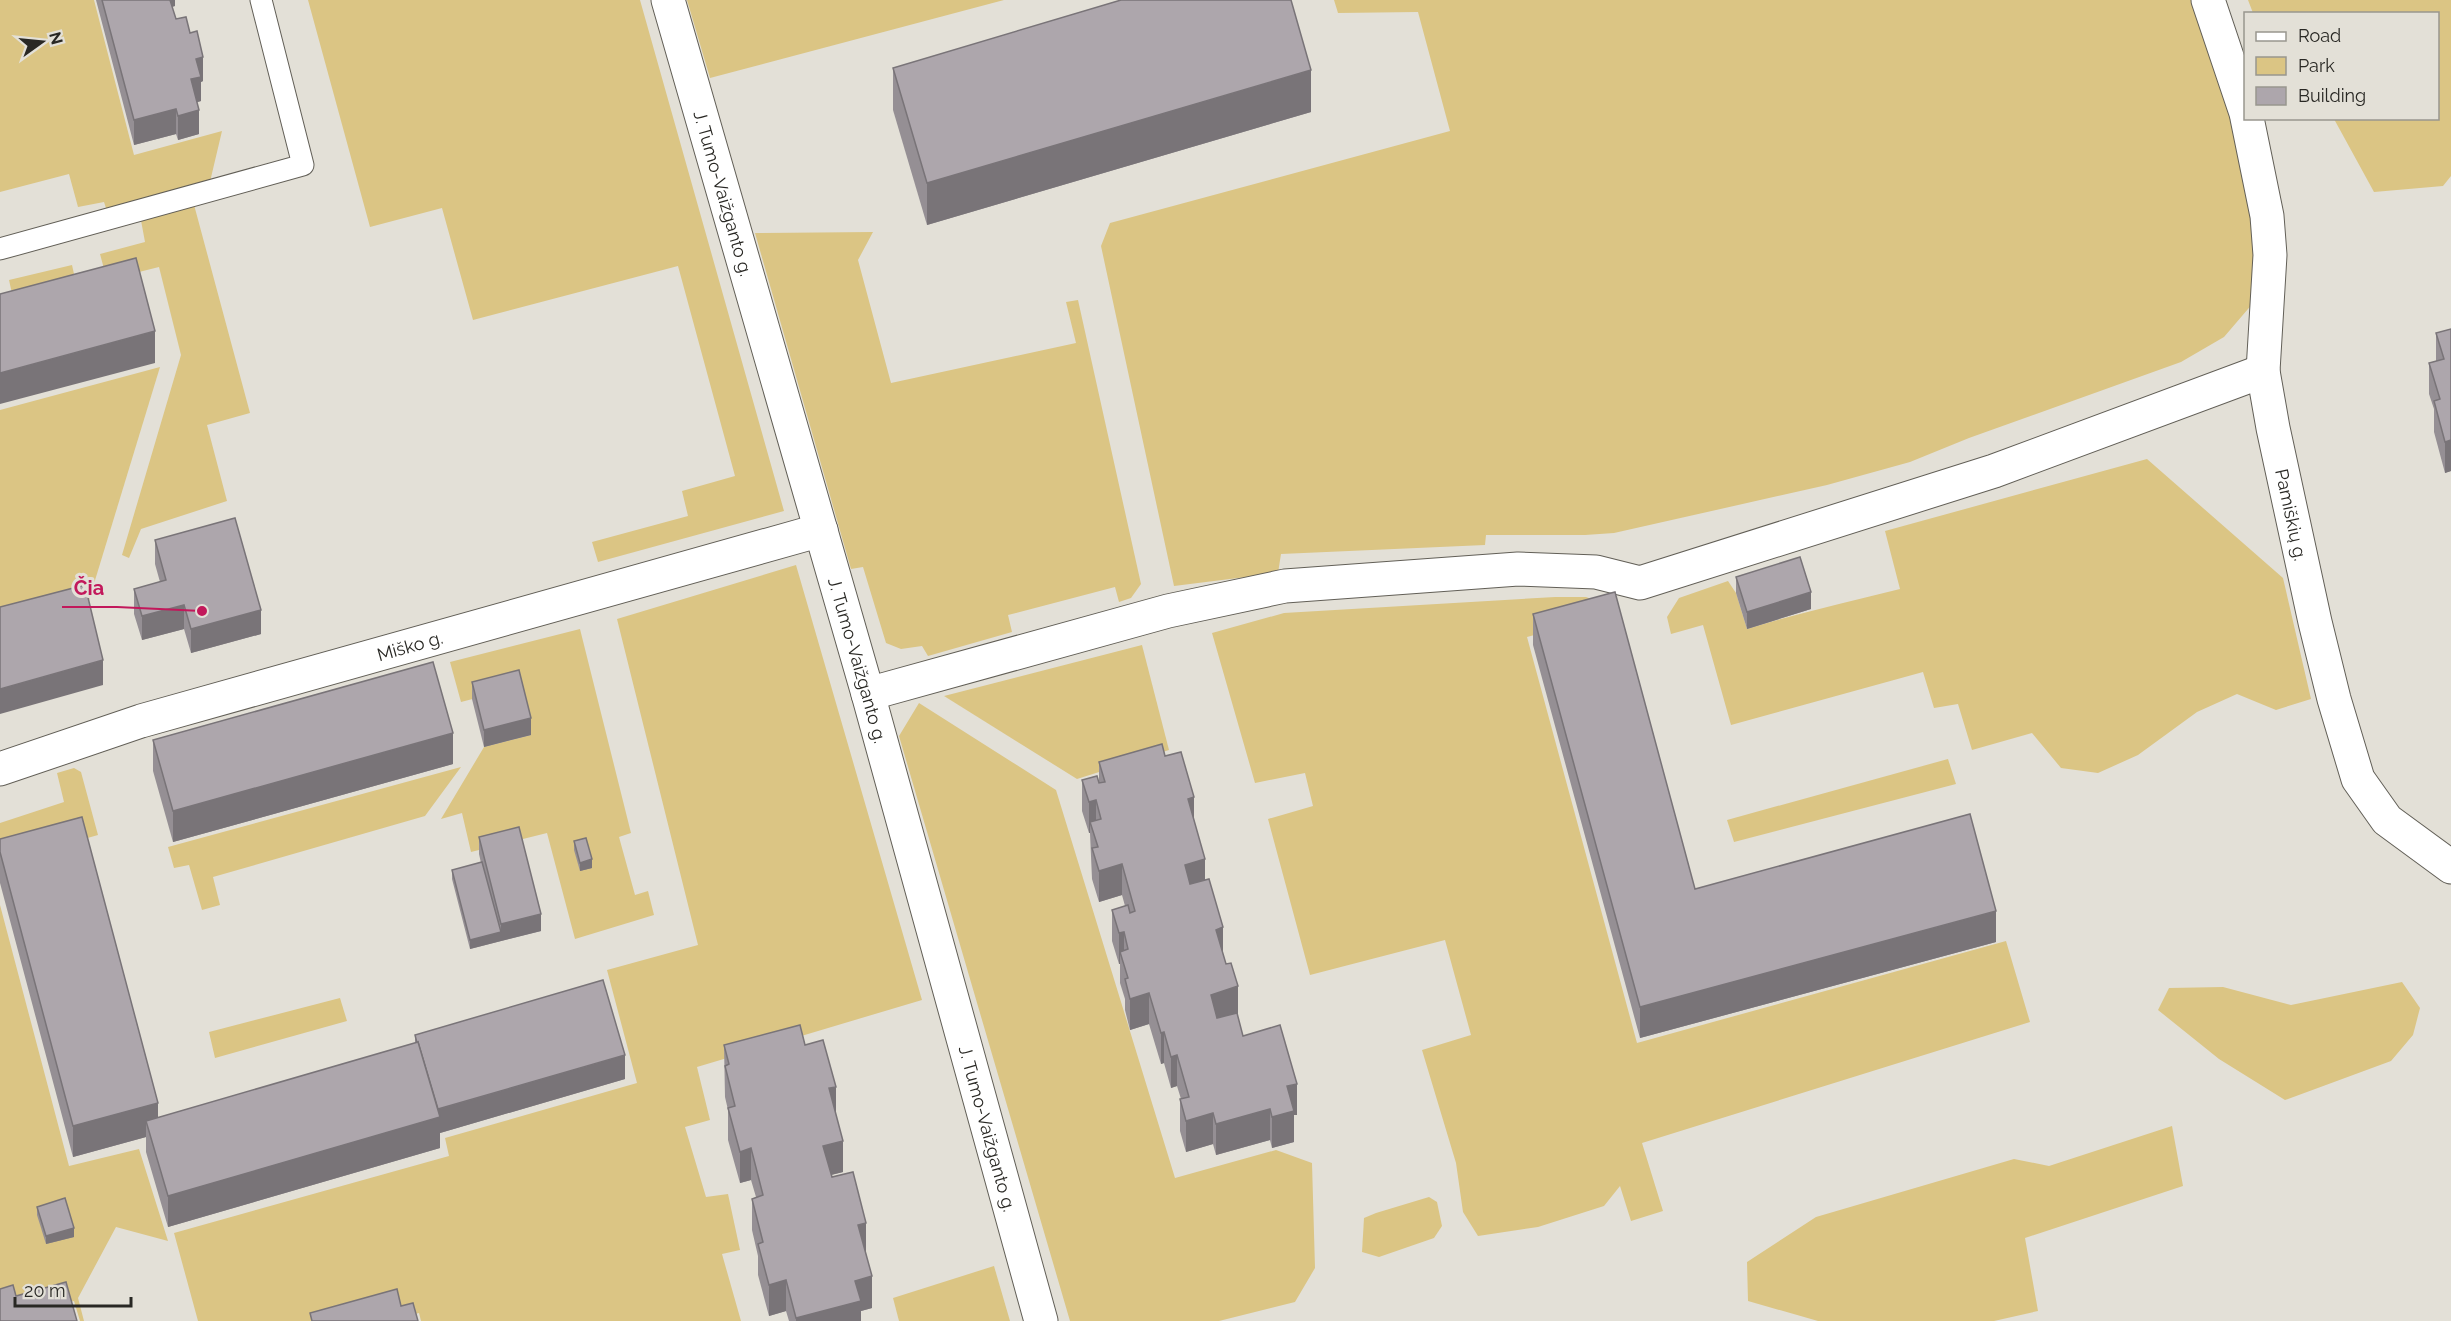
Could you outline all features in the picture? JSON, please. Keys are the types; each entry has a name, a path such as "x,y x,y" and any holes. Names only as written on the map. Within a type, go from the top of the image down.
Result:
{"street":[{"name":"J. Tumo-Vaižganto g.","path":"668,0 868,694 1041,1321"},
{"path":"2208,0 2244,107"},
{"name":"Pamiškių g.","path":"2247,120 2267,216 2270,255 2263,371 2273,429 2334,699 2358,779 2386,820 2451,867"},
{"path":"868,694 1168,611 1285,586 1518,569 1596,572 1640,583 1994,471 2263,371"},
{"name":"Miško g.","path":"0,769 141,721 821,530"}],"lane":[{"path":"0,249 303,165 261,0"}],"green space":[{"path":"0,0 94,0 134,155 222,131 209,186 108,214 104,202 78,207 69,174 0,192"},
{"path":"308,0 640,0 784,511 598,562 592,542 688,516 682,491 735,476 678,266 473,320 442,208 370,227"},
{"path":"687,0 1004,0 710,78"},
{"path":"1334,0 2200,0 2263,239 2254,302 2224,337 2181,362 1969,438 1910,462 1827,485 1614,533 1486,535 1485,545 1281,554 1278,573 1174,586 1101,246 1110,223 1450,131 1418,12 1338,13"},
{"path":"2248,0 2451,0 2451,176 2443,186 2374,192 2335,120 2439,120 2439,12 2253,12"},
{"path":"193,201 250,413 207,425 227,501 141,529 129,558 122,555 181,355 159,267 107,280 100,254 145,242 140,215"},
{"path":"873,232 858,260 891,383 1076,343 1066,302 1078,300 1141,584 1131,598 1119,602 1115,587 1008,615 1012,632 928,656 922,646 901,649 886,643 863,567 851,569 755,233"},
{"path":"72,265 78,292 15,307 9,280"},
{"path":"160,367 89,600 0,624 0,410"},
{"path":"2147,459 2283,578 2311,699 2276,710 2237,694 2197,712 2138,755 2098,773 2061,768 2032,733 1972,750 1958,704 1934,708 1923,672 1731,725 1703,625 1671,634 1667,617 1679,598 1728,581 1736,593 1747,629 1900,589 1885,531"},
{"path":"796,565 922,1000 697,1067 710,1120 685,1127 706,1197 728,1194 740,1250 722,1254 741,1321 421,1321 419,1313 387,1321 198,1321 174,1233 449,1156 445,1138 637,1083 607,970 698,945 617,619"},
{"path":"1586,597 1607,605 1612,614 1527,637 1637,1043 2006,941 2030,1022 1642,1143 1663,1211 1631,1221 1620,1186 1604,1206 1538,1227 1478,1236 1463,1212 1456,1163 1422,1050 1471,1035 1445,940 1310,975 1268,819 1313,806 1305,773 1255,783 1212,633 1284,613"},
{"path":"580,629 631,833 619,837 635,895 648,891 654,915 575,939 547,833 471,852 462,813 441,819 484,747 531,735 519,687 461,702 450,662"},
{"path":"1142,645 1169,750 1077,779 944,696"},
{"path":"919,703 1056,790 1175,1178 1276,1150 1312,1163 1315,1268 1295,1302 1219,1321 1070,1321 899,736"},
{"path":"1948,759 1956,784 1734,842 1727,820"},
{"path":"461,767 425,816 213,877 220,905 202,910 189,865 174,868 168,847"},
{"path":"74,768 81,772 98,835 0,863 0,823 64,802 57,773"},
{"path":"0,905 69,1166 139,1149 168,1241 116,1227 78,1298 84,1321 80,1321 74,1301 18,1316 0,1308"},
{"path":"2402,982 2420,1008 2413,1035 2391,1061 2285,1100 2219,1059 2158,1010 2169,988 2223,987 2291,1005"},
{"path":"340,998 347,1021 215,1058 209,1032"},
{"path":"2172,1126 2183,1186 2025,1238 2038,1311 1994,1321 1818,1321 1748,1301 1747,1262 1816,1217 2014,1159 2049,1166"},
{"path":"1429,1197 1437,1202 1442,1226 1434,1238 1379,1257 1362,1252 1364,1218"},
{"path":"994,1266 1010,1321 899,1321 893,1298"}],"building":[{"path":"102,0 170,0 176,19 186,17 190,33 197,31 203,57 196,59 201,77 191,79 199,110 178,116 176,109 134,120"},
{"path":"1121,0 1291,0 1311,70 927,183 893,68"},
{"path":"136,258 155,331 0,373 0,294"},
{"path":"2451,329 2451,440 2445,442 2434,401 2440,399 2429,363 2444,359 2436,333"},
{"path":"235,518 261,610 191,629 184,605 142,616 134,589 166,580 155,540"},
{"path":"1800,557 1811,592 1747,612 1736,577"},
{"path":"85,585 103,660 0,689 0,607"},
{"path":"1615,592 1695,889 1970,814 1996,911 1640,1007 1533,614"},
{"path":"433,662 453,733 173,811 153,740"},
{"path":"519,670 531,718 484,730 472,682"},
{"path":"1162,744 1165,756 1181,752 1194,797 1188,799 1205,859 1185,865 1190,884 1209,879 1223,927 1216,930 1226,964 1231,963 1238,986 1211,995 1217,1018 1237,1013 1243,1036 1280,1025 1297,1084 1287,1086 1294,1111 1272,1117 1270,1109 1216,1124 1213,1113 1186,1121 1180,1099 1189,1097 1177,1055 1171,1057 1149,993 1130,999 1125,979 1128,978 1120,952 1128,949 1124,932 1119,933 1112,910 1128,905 1130,913 1135,911 1122,864 1099,871 1092,848 1098,847 1090,822 1101,819 1096,800 1089,802 1082,780 1097,776 1099,783 1105,782 1099,762"},
{"path":"82,817 158,1103 73,1126 0,852 0,839"},
{"path":"519,827 541,914 501,924 479,837"},
{"path":"586,838 592,859 580,863 574,841"},
{"path":"482,862 501,932 470,940 452,870"},
{"path":"603,980 625,1055 438,1109 415,1035"},
{"path":"800,1025 805,1045 823,1040 836,1087 829,1088 843,1141 823,1146 832,1177 853,1172 866,1223 858,1225 872,1276 855,1281 861,1301 796,1318 786,1280 769,1285 758,1244 763,1242 752,1199 763,1195 751,1148 740,1152 728,1108 735,1106 725,1066 729,1064 724,1045"},
{"path":"418,1042 440,1117 168,1196 146,1121"},
{"path":"65,1198 74,1228 46,1236 37,1207"},
{"path":"66,1282 77,1321 0,1321 0,1289 13,1285 16,1296"},
{"path":"397,1289 401,1306 413,1303 418,1321 312,1321 310,1313"}],"place":[{"name":"Čia","path":"202,611"}]}
